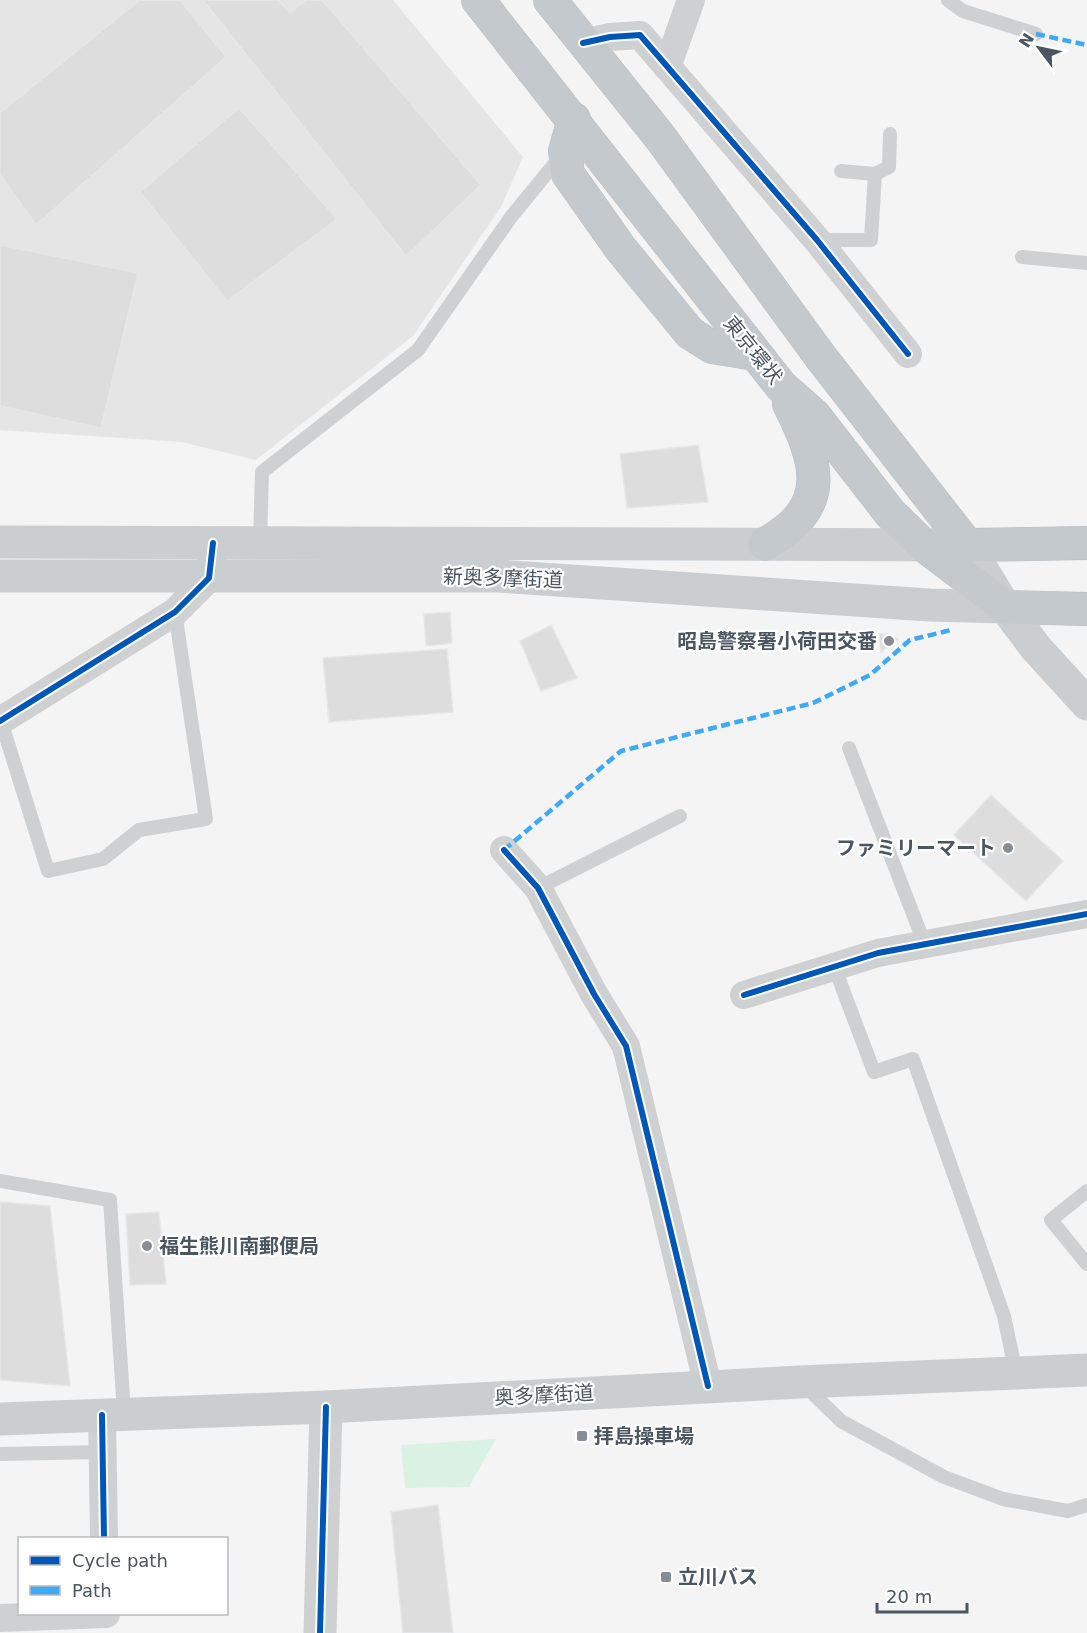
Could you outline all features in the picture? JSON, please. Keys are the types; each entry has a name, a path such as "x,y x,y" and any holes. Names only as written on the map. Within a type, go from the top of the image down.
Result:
{"highway":[{"name":"東京環状","path":"478,0 574,119 755,354 781,386 814,415 890,513 922,544 1005,607"},
{"path":"558,4 583,43 660,137 820,356 967,545 1087,543"},
{"path":"574,119 566,151 568,174 679,323 712,347 755,354"},
{"path":"765,544 778,537 803,512 815,482 809,447 781,386"},
{"path":"1005,607 1087,609"}],"main road":[{"name":"新奥多摩街道","path":"0,542 967,545"},
{"path":"967,545 1005,607 1036,648 1087,704"},
{"name":"新奥多摩街道","path":"0,576 209,578 498,576 918,604 1005,607"},
{"name":"奥多摩街道","path":"0,1419 326,1407 708,1386 1017,1375 1087,1370"}],"street":[{"path":"667,67 691,0"},
{"path":"583,43 610,37 640,35 817,240 908,354"},
{"path":"0,721 175,612 209,578 213,543"},
{"path":"504,850 538,888 594,994 626,1046 708,1386"},
{"path":"744,994 878,953 1087,914"},
{"path":"320,1633 326,1407"},
{"path":"104,1537 102,1452 113,1414"},
{"path":"0,1618 80,1615"}],"lane":[{"path":"948,0 963,11 1036,34"},
{"path":"841,171 875,174 889,167 890,134"},
{"path":"260,544 262,472 418,350 511,217 566,151"},
{"path":"817,240 872,240 875,174"},
{"path":"1022,257 1087,263"},
{"path":"0,721 48,871 103,859 139,830 206,819 175,612"},
{"path":"849,748 925,945"},
{"path":"538,888 681,816"},
{"path":"834,966 874,1072 913,1059 1004,1316 1017,1375"},
{"path":"0,1181 110,1200 113,1414"},
{"path":"1087,1191 1051,1220 1087,1264"},
{"path":"800,1382 841,1421 944,1477 1003,1499 1068,1511 1087,1505"},
{"path":"0,1454 102,1452"},
{"path":"103,1633 106,1615"}],"shaded area":[{"path":"0,0 393,0 523,157 501,207 413,336 256,460 182,442 0,430"}],"green space":[{"path":"496,1439 469,1487 405,1488 401,1445"}],"building":[{"path":"140,0 180,0 226,57 36,225 0,174 0,113"},
{"path":"203,0 278,0 290,13 306,0 322,0 481,185 406,256"},
{"path":"239,108 337,219 227,301 140,192"},
{"path":"0,245 138,273 101,428 0,406"},
{"path":"698,445 708,502 627,508 620,454"},
{"path":"450,612 452,643 426,646 424,614"},
{"path":"551,625 577,678 541,691 520,641"},
{"path":"879,634 889,634 898,639 881,652"},
{"path":"447,649 453,712 329,722 323,658"},
{"name":"ファミリーマート","path":"991,795 1063,861 1026,901 954,835"},
{"path":"0,1202 50,1206 70,1386 0,1380"},
{"path":"159,1212 166,1284 130,1285 126,1214"},
{"path":"438,1505 453,1633 403,1633 391,1512"}],"marked path":[{"path":"1036,34 1087,45"},
{"path":"504,850 621,751 813,703 870,675 910,640 951,630"}],"cycle path":[{"path":"583,43 610,37 640,35 817,240 908,354"},
{"path":"0,721 175,612 209,578 213,543"},
{"path":"504,850 538,888 594,994 626,1046 708,1386"},
{"path":"744,995 878,953 1087,914"},
{"path":"320,1633 326,1407"},
{"path":"102,1415 104,1537"}],"place":[{"name":"昭島警察署小荷田交番","path":"889,641"},
{"name":"ファミリーマート","path":"1008,848"},
{"name":"福生熊川南郵便局","path":"147,1246"},
{"name":"拝島操車場","path":"582,1436"},
{"name":"立川バス","path":"666,1577"}]}
